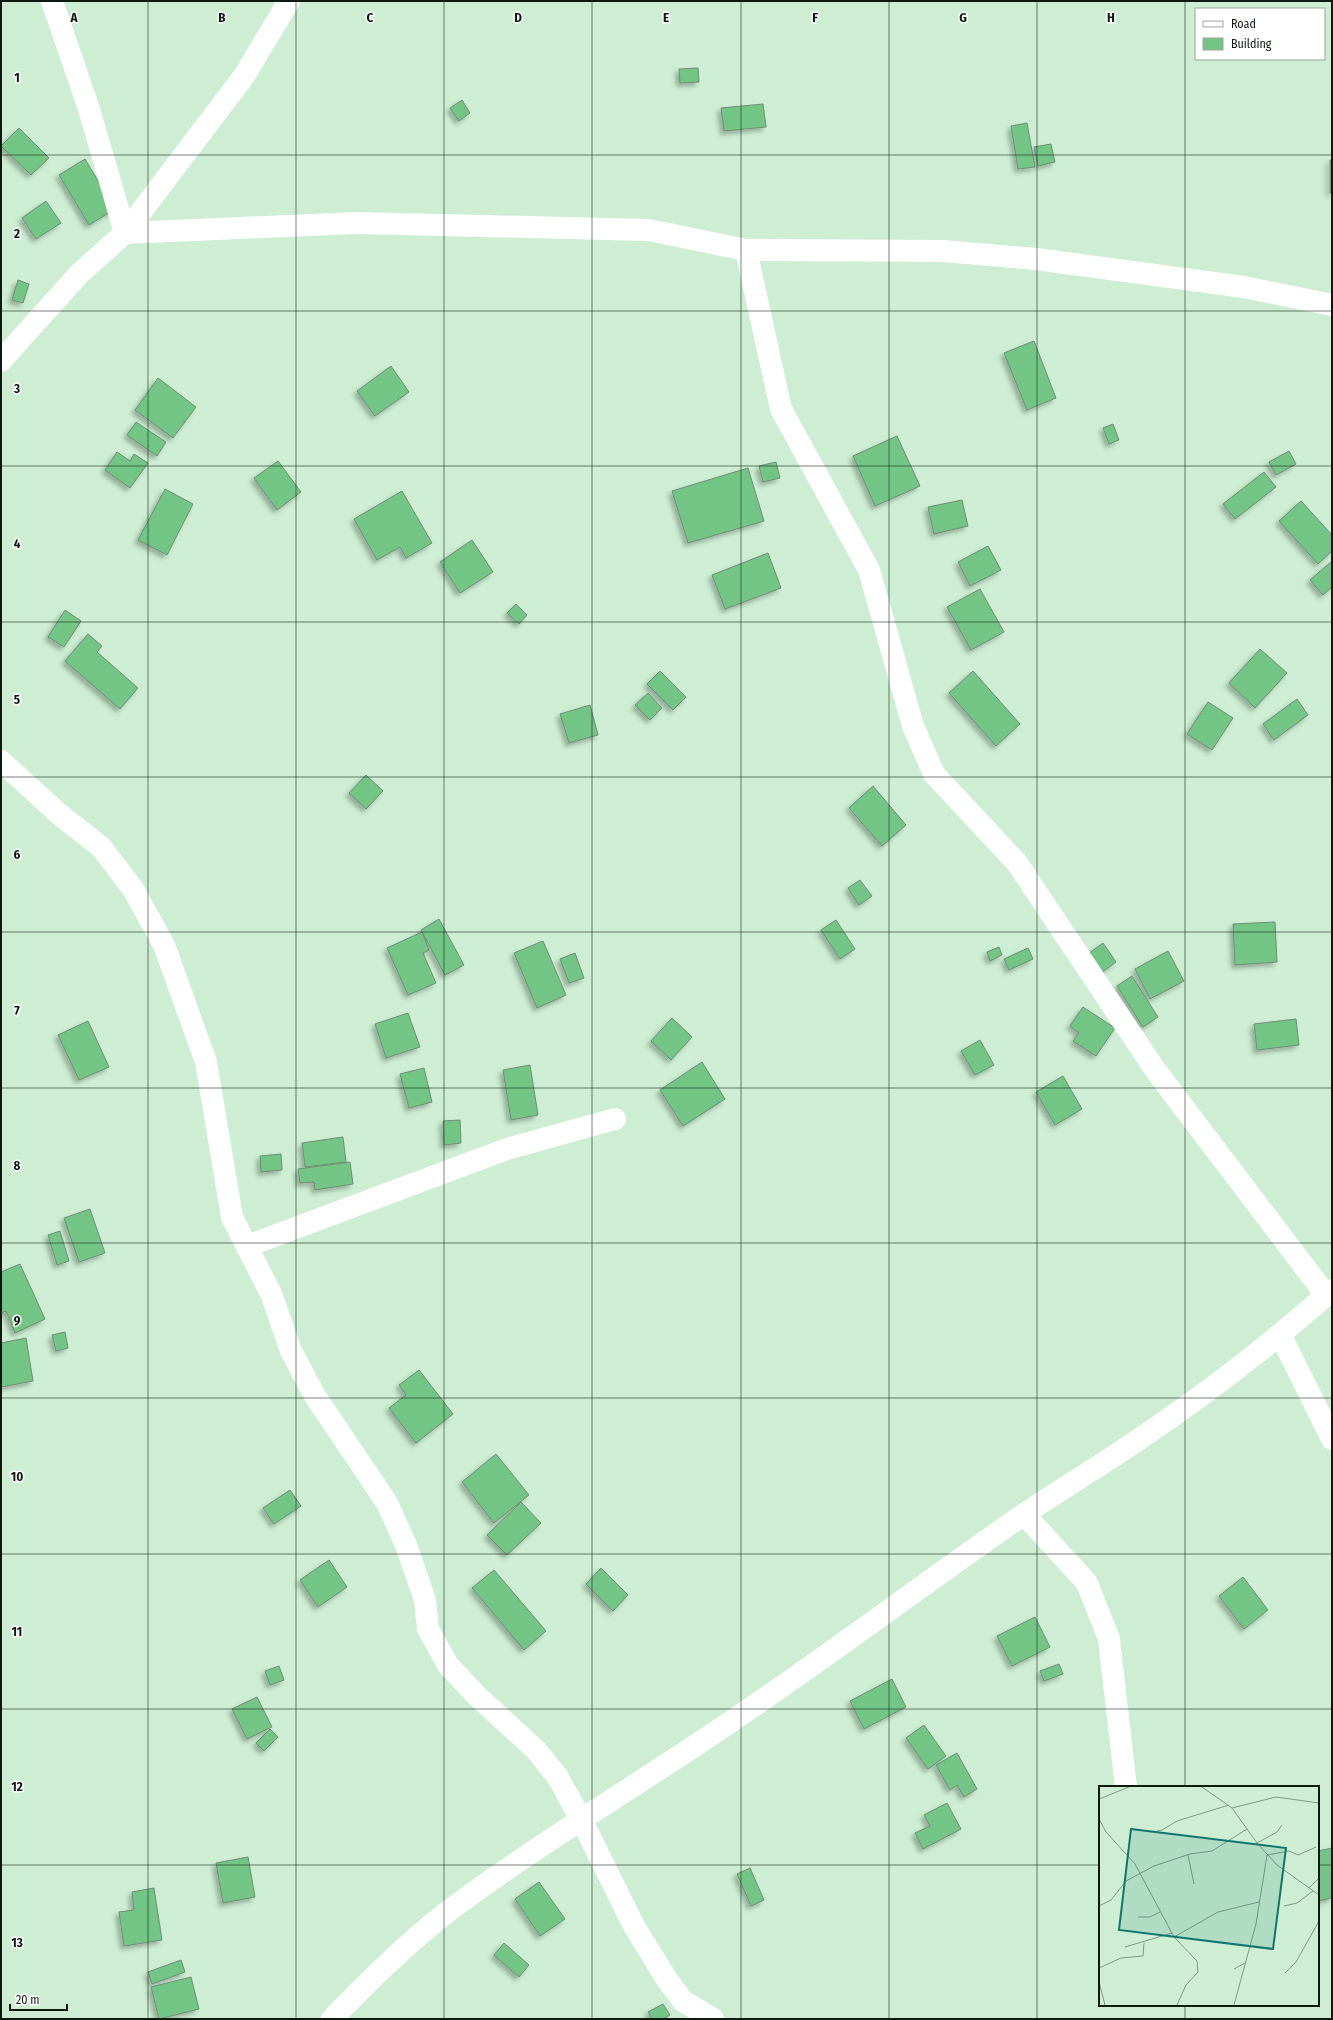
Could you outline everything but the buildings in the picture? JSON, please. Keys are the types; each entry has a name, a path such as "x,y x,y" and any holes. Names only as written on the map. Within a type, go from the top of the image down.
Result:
{"street":[{"path":"52,1 90,109 126,233"},
{"path":"1,362 79,274 126,233 244,76 289,1"},
{"path":"126,233 357,223 650,230 746,250 943,251 1036,259 1244,287 1332,305"},
{"path":"332,2019 377,1972 445,1914 582,1819 701,1742 826,1656 938,1574 1024,1514 1135,1442 1227,1376 1329,1293 1156,1071 1017,863 934,774 913,726 869,570 781,409 746,250"},
{"path":"1,761 60,814 101,848 133,889 164,945 206,1062 232,1217 272,1296 291,1351 315,1396 387,1504 406,1545 425,1600 428,1629 448,1665 478,1696 536,1750 557,1776 582,1819 634,1926 666,1978 683,2001 713,2019"},
{"path":"247,1246 507,1149 615,1119"},
{"path":"1280,1334 1332,1440"},
{"path":"1024,1514 1087,1583 1109,1639 1126,1786"}]}
